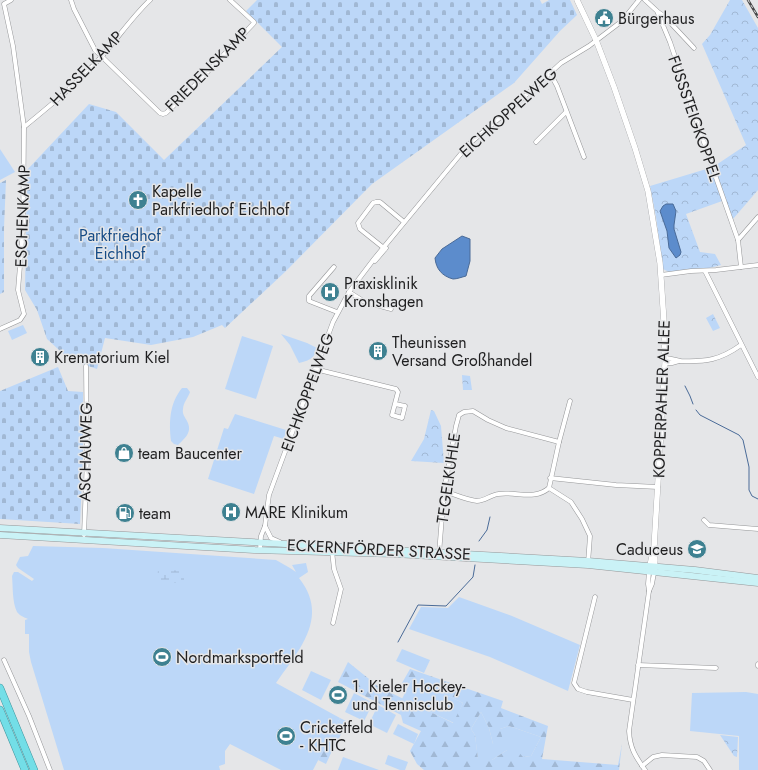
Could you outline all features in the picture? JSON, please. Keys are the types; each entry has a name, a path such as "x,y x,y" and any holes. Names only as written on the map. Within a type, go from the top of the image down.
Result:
{"highway":[{"path":"0,688 34,770"},
{"path":"0,710 25,770"}],"main road":[{"name":"ECKERNFÖRDER STRASSE","path":"0,528 84,536 262,547 439,554 588,563 758,578"},
{"name":"ECKERNFÖRDER STRASSE","path":"0,535 84,536"},
{"name":"ECKERNFÖRDER STRASSE","path":"262,547 285,544 332,549"},
{"name":"ECKERNFÖRDER STRASSE","path":"652,569 758,583"}],"street":[{"path":"11,0 4,4 13,46 24,127"},
{"path":"71,0 94,50 101,57"},
{"name":"HASSELKAMP","path":"24,127 56,100 101,57 150,0"},
{"name":"FRIEDENSKAMP","path":"101,57 160,113 166,113 254,23 230,0"},
{"name":"KOPPERPAHLER ALLEE","path":"577,0 596,40 614,87 648,191 661,275 665,361 652,569"},
{"name":"EICHKOPPELWEG","path":"262,547 261,536 265,526 269,494 337,312 349,292 404,222 469,144 567,59 622,21 640,0"},
{"name":"FUSSSTEIGKOPPEL","path":"645,0 657,11 670,42 738,240 741,267"},
{"path":"657,11 664,16 694,48"},
{"path":"550,73 557,86 584,157"},
{"path":"536,142 566,112"},
{"name":"ESCHENKAMP","path":"0,329 18,321 22,318 24,312 18,290 23,229 24,127"},
{"path":"384,248 360,229 358,225 373,203 380,202 404,222"},
{"path":"738,240 756,223 758,217"},
{"path":"661,275 758,265"},
{"path":"334,267 309,296 309,301 337,312"},
{"path":"704,271 758,377"},
{"path":"349,292 365,302 391,309"},
{"path":"665,361 672,363 679,361 712,360 728,354 741,345"},
{"name":"ASCHAUWEG","path":"84,536 87,457 86,366"},
{"path":"315,369 396,389 398,392 395,404"},
{"path":"549,488 550,478 570,401"},
{"name":"TEGELKUHLE","path":"439,554 444,491 459,415 464,412 473,412 506,428 559,442"},
{"path":"550,478 658,487"},
{"path":"444,491 479,501 496,494 506,493 532,496 549,488"},
{"path":"549,488 571,502 582,519 590,536 588,563"},
{"path":"704,520 709,524 758,529"},
{"name":"EICHKOPPELWEG","path":"262,547 267,532 265,526"},
{"path":"267,532 273,539 285,544"},
{"path":"332,549 334,571 341,589 332,623"},
{"path":"652,569 652,584 649,591 629,731 630,744 635,756 644,768 653,757 662,755 696,757 702,759 710,770"},
{"path":"595,597 574,683 578,689 587,692 633,700"},
{"path":"4,660 27,710 50,770"},
{"path":"638,665 716,668"}],"green space":[{"name":"Parkfriedhof Eichhof","path":"257,0 540,0 542,4 549,0 570,0 577,15 560,31 514,83 372,184 286,271 225,328 222,325 193,337 151,345 105,338 97,369 70,360 47,339 37,310 25,290 27,170 89,104 116,112 164,160 282,47 246,11"},
{"path":"730,0 742,0 758,28 758,190 733,219 725,200 686,214 700,252 715,254 721,265 705,269 669,272 663,269 650,186 713,167 746,145 702,44 710,35"},
{"path":"0,149 15,172 0,180"},
{"path":"6,180 4,292 0,294 0,183"},
{"path":"713,314 720,328 713,331 706,318"},
{"path":"23,325 27,333 12,340 8,331"},
{"path":"281,334 317,348 313,357 299,363 290,345"},
{"path":"242,336 273,346 256,399 225,389"},
{"path":"58,367 68,391 83,392 83,458 80,524 0,519 0,391"},
{"path":"462,375 470,376 472,390 463,390"},
{"path":"182,388 187,388 190,392 183,411 189,425 189,432 178,445 171,441 170,421 172,407"},
{"path":"431,410 434,411 441,426 444,463 411,461 424,439"},
{"path":"235,414 286,430 284,439 274,436 254,494 208,479 224,428 228,429"},
{"name":"Nordmarksportfeld","path":"33,546 103,548 276,560 296,572 292,565 306,563 308,572 299,578 308,592 312,606 308,633 302,646 276,683 340,718 313,770 281,770 230,744 225,751 225,764 219,766 220,770 64,770 31,662 29,652 29,634 25,634 25,620 28,619 17,612 13,599 12,576 14,572 18,572 32,581 34,579 16,565 20,557 28,556"},
{"path":"158,569 184,571 184,583 157,582"},
{"path":"459,597 512,616 580,645 568,691 490,657 409,629 421,607 448,608"},
{"path":"402,649 430,660 424,673 396,661"},
{"path":"348,662 379,687 453,723 463,703 412,679 408,686 402,683 410,669 503,701 501,708 548,726 542,759 618,765 622,744 619,770 424,770 417,764 410,751 421,731 403,723 401,715 338,682","holes":["481,712 489,728 493,744 503,740 500,729 509,726 541,737 531,756 523,757 516,749 507,750 492,760 478,759 475,735 471,729"]},
{"path":"311,671 331,680 321,700 302,690"},
{"path":"412,679 463,703 454,723 402,699"},
{"path":"746,692 758,694 758,770 739,770 739,736 690,731 692,693"},
{"path":"354,693 373,703 364,721 345,712"},
{"path":"378,705 396,715 387,733 369,724"},
{"path":"481,712 489,728 493,744 500,729 509,726 541,737 531,756 523,757 507,750 492,760 478,760 475,735 471,729"},
{"path":"340,718 346,721 337,744 326,764 318,760"},
{"path":"398,724 418,734 414,744 393,734"},
{"path":"720,735 738,737 737,757 734,756"},
{"path":"388,755 408,762 405,770 400,770 385,764"},
{"path":"343,757 379,770 338,770"}],"water":[{"path":"666,204 673,204 676,211 674,229 681,252 676,258 669,248 667,231 660,211"},
{"path":"462,236 470,239 470,261 466,276 453,279 440,272 435,258 442,249"}],"waterway":[{"path":"685,386 693,404"},
{"path":"696,410 700,415 739,435 743,440 749,467 749,490 752,496 758,499"},
{"path":"479,541 487,530 490,517"},
{"path":"398,642 418,605 446,606 473,577 475,565"}],"railway":[{"path":"748,0 758,17"}],"place":[{"name":"Bürgerhaus","path":"604,18"},
{"name":"Kapelle Parkfriedhof Eichhof","path":"138,200"},
{"name":"Praxisklinik Kronshagen","path":"330,292"},
{"name":"Theunissen Versand Großhandel","path":"378,351"},
{"name":"Krematorium Kiel","path":"40,357"},
{"name":"team Baucenter","path":"124,453"},
{"name":"MARE Klinikum","path":"231,512"},
{"name":"team","path":"125,513"},
{"name":"Caduceus","path":"697,549"},
{"name":"Nordmarksportfeld","path":"162,657"},
{"name":"1. Kieler Hockey- und Tennisclub","path":"338,695"},
{"name":"Cricketfeld - KHTC","path":"286,736"}]}
